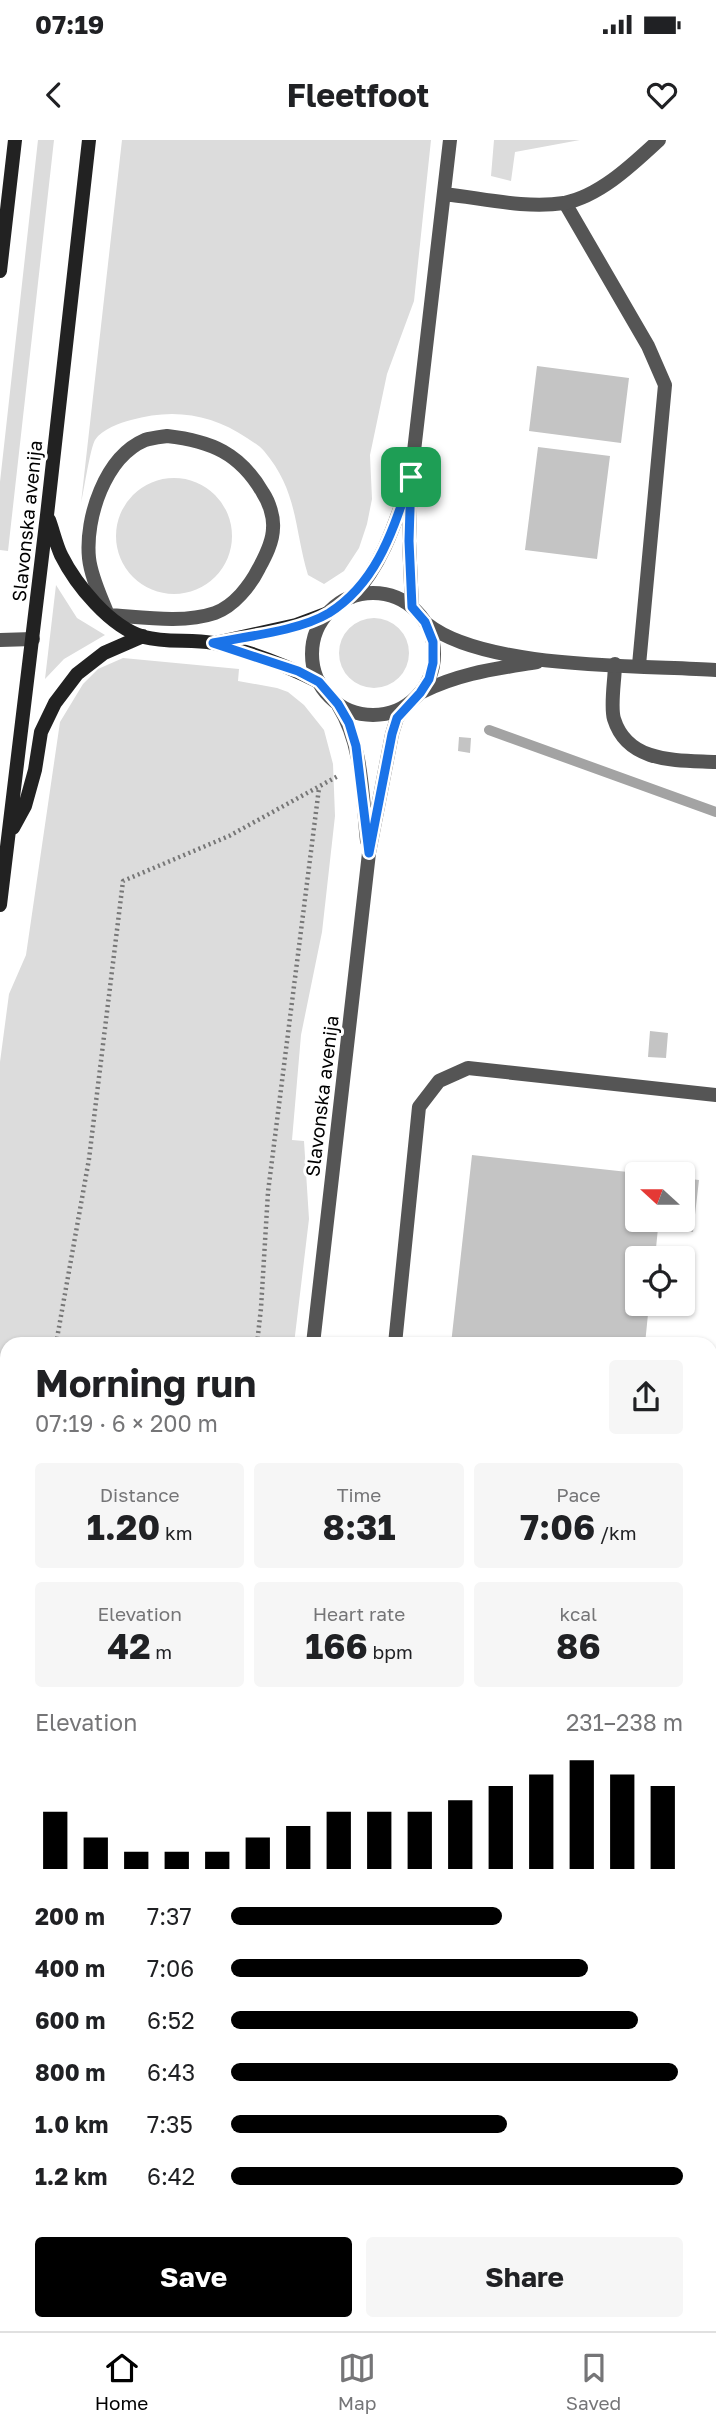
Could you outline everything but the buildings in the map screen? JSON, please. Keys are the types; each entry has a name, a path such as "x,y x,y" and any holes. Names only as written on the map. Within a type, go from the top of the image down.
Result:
{"main road":[{"path":"0,271 15,140"},
{"name":"Slavonska avenija","path":"0,905 89,140"},
{"path":"47,515 61,554 73,575 108,615 144,636 213,643 298,671 319,682"},
{"path":"213,643 296,625 328,613"},
{"path":"8,836 25,806 35,770 41,732 55,703 77,674 104,653 144,636"}],"street":[{"path":"412,607 409,541 411,477 450,140"},
{"path":"444,194 528,204 565,203 593,191 634,163 659,140"},
{"path":"565,203 648,346 665,385 639,665"},
{"path":"167,436 192,439 214,446 233,457 252,474 268,502 273,528 267,552 254,579 236,600 216,613 186,617 108,615 89,559 90,530 96,500 106,478 126,453 145,440 167,436"},
{"path":"411,477 385,548 374,569 351,597 328,613 318,628 313,646 313,664 319,682 338,704 369,715 383,715 408,704 420,693 429,679 433,663 433,642 425,622"},
{"path":"351,597 366,593 399,598 438,633 480,649 548,660 716,670"},
{"path":"0,640 33,639"},
{"path":"420,693 448,679 476,671 548,660"},
{"path":"615,664 613,717 623,737 639,752 660,759 716,762"},
{"name":"Slavonska avenija","path":"338,704 349,723 356,746 369,853"},
{"name":"Slavonska avenija","path":"314,1337 369,853 392,734 397,718 408,704"},
{"path":"396,1337 419,1107 439,1081 468,1068 716,1095"}],"path":[{"path":"57,1337 89,1159 123,881 229,836 341,774"},
{"path":"258,1337 268,1192 319,787"}],"shaded area":[{"path":"38,140 54,140 8,551 0,550 0,482"},
{"path":"122,140 431,140 414,301 387,374 370,455 372,499 367,524 359,548 344,571 324,584 308,575 294,510 275,466 262,449 220,423 192,416 162,414 112,427 95,440 81,503"},
{"path":"494,140 580,140 515,152 511,181 491,176"},
{"path":"174,478 196,483 215,495 227,514 232,536 227,558 215,577 196,589 174,594 152,589 133,577 121,558 116,536 121,514 133,495 152,483"},
{"path":"56,585 77,618 105,635 64,659 45,679"},
{"path":"381,618 394,624 403,633 407,639 407,667 399,678 388,686 367,688 349,678 341,667 339,646 349,628 360,620"},
{"path":"123,658 239,669 238,681 288,692 304,705 324,730 333,764 335,816 322,932 301,1035 292,1140 304,1141 309,1219 295,1337 0,1337 0,1062 9,994 26,955 60,722 83,684 98,669"}],"waterway":[{"path":"489,730 716,812"}],"route":[{"path":"411,477 409,541 412,607 425,622 433,642 433,663 429,679 420,693 397,718 369,853 356,746 349,723 338,704 319,682 298,671 213,643 296,625 328,613 351,597 374,569 390,537 411,477"}]}
